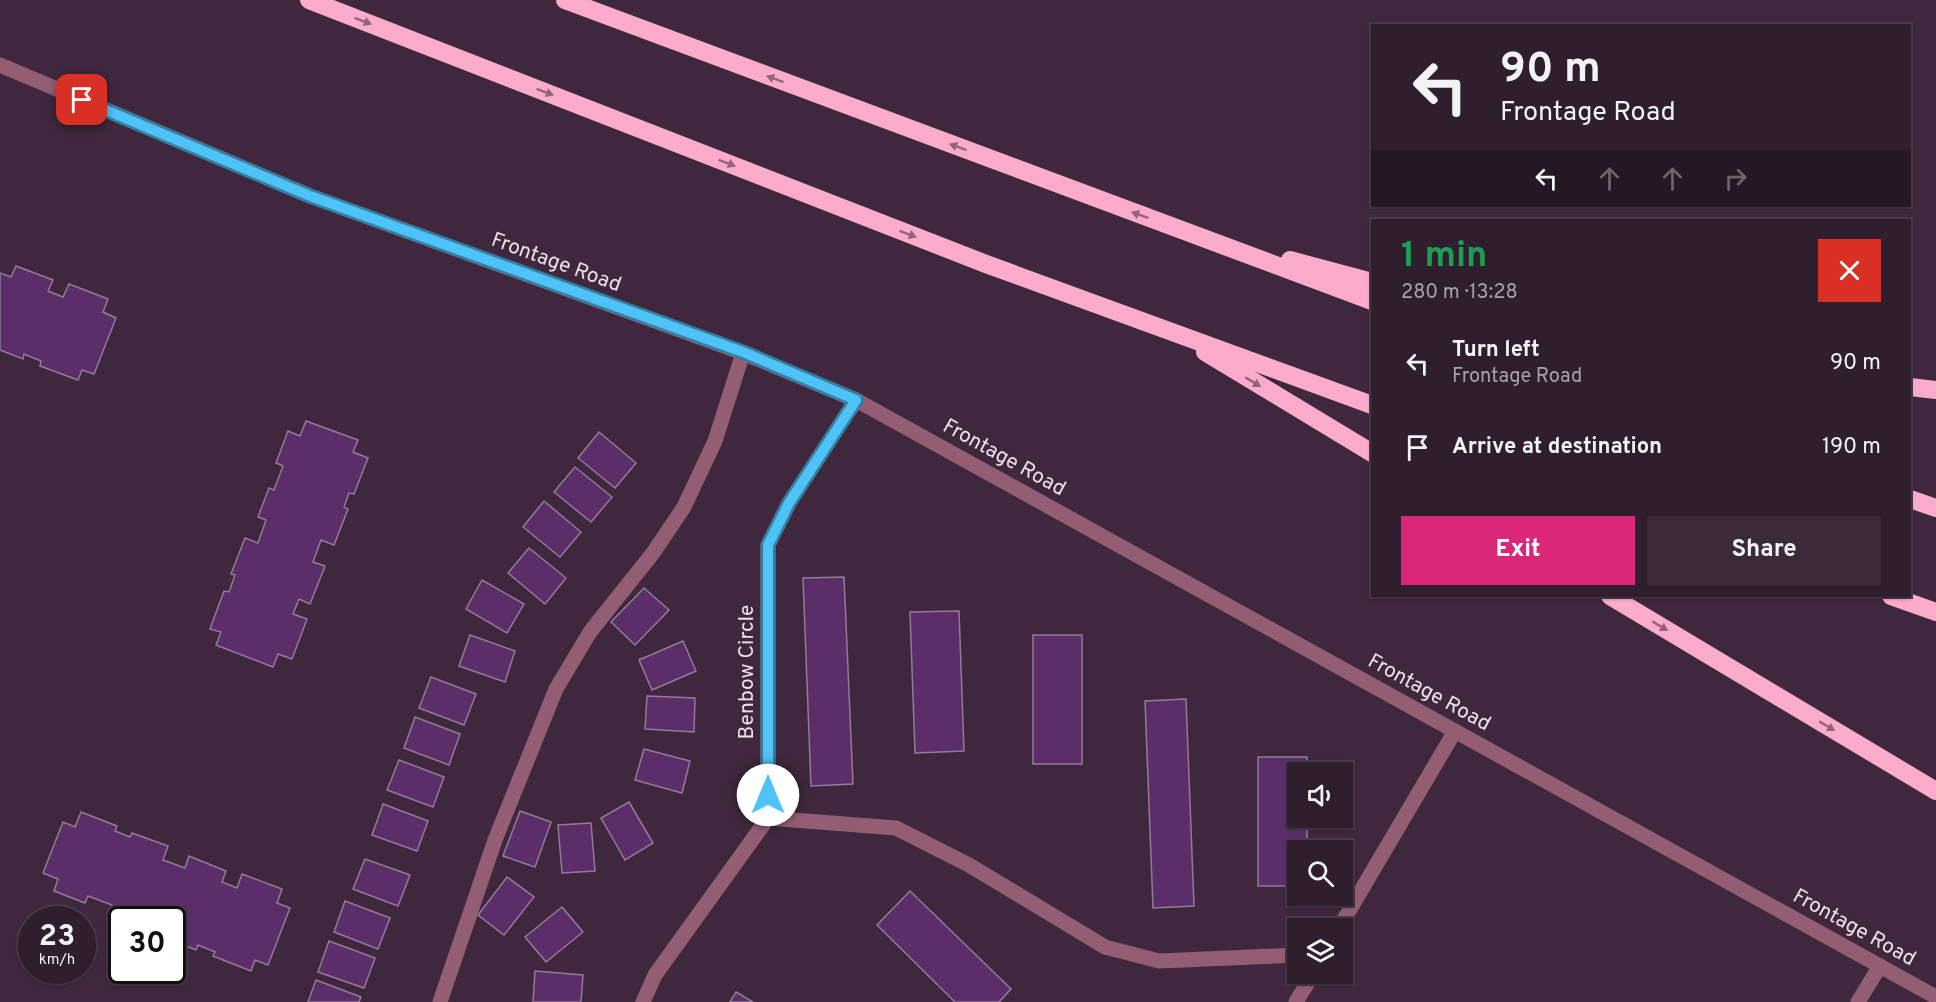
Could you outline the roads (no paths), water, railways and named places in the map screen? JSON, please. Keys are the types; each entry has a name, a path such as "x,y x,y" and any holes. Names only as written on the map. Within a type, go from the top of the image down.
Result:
{"highway":[{"path":"309,0 986,264 1371,405"},
{"path":"564,0 1371,301"},
{"path":"1176,228 1371,282"},
{"path":"1167,330 1371,452"},
{"path":"1911,387 1936,390"},
{"path":"1911,499 1936,508"},
{"path":"1612,597 1936,791"},
{"path":"1894,597 1936,612"}],"street":[{"name":"Frontage Road","path":"0,65 310,196 743,352 856,400 1936,997"},
{"path":"440,1002 495,840 556,689 590,632 653,553 684,507 715,441 743,352"},
{"name":"Benbow Circle","path":"768,818 768,545 789,503 856,400"},
{"path":"1345,918 1455,731"},
{"path":"644,1002 655,975 768,818 896,828 969,865 1105,947 1159,961 1287,955"},
{"path":"1858,1002 1880,966"},
{"path":"1296,1002 1307,984"}]}
